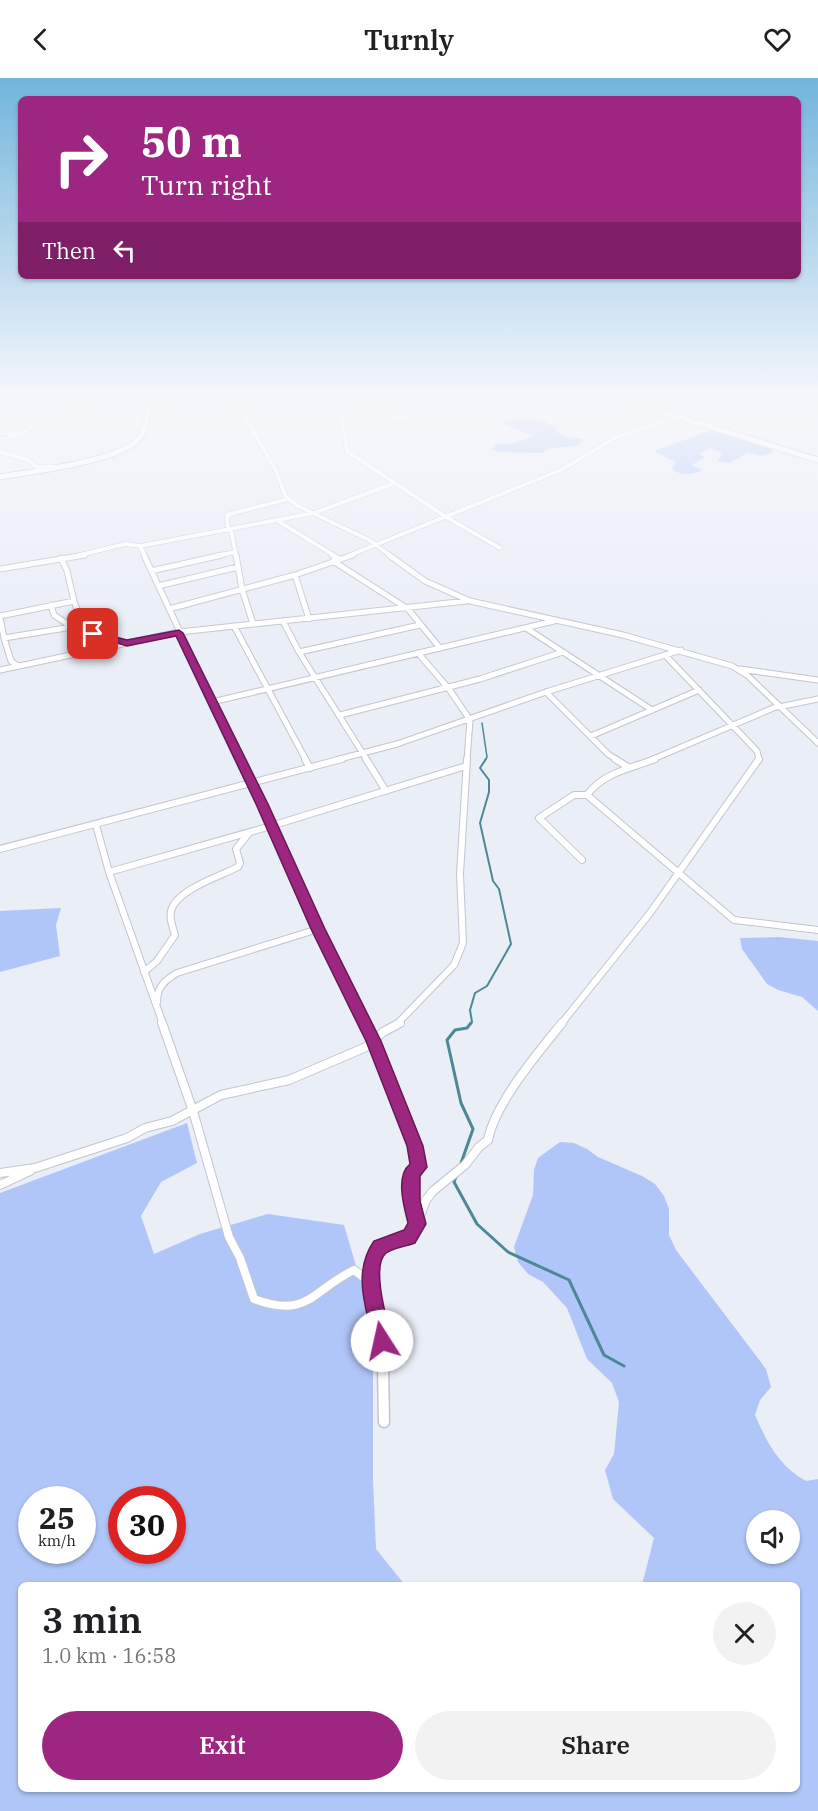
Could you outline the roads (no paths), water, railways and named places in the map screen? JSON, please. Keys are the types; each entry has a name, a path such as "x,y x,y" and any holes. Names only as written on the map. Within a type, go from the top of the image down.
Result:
{"street":[{"path":"278,480 281,489 288,499 378,546 425,581 470,601 681,650 740,669 818,680"},
{"path":"390,480 446,517 500,548"},
{"path":"169,609 295,575 378,546 537,480"},
{"path":"0,569 90,554 125,543 140,546 278,521 314,513 395,483"},
{"path":"253,624 242,590 227,519 230,514 288,499"},
{"path":"278,521 408,609 440,648"},
{"path":"140,546 318,929 373,1041 415,1146 419,1167 412,1172 411,1201 417,1224"},
{"path":"151,571 235,552"},
{"path":"61,558 85,631"},
{"path":"158,586 238,567"},
{"path":"295,575 309,619"},
{"path":"18,666 11,661 0,616 74,601"},
{"path":"0,670 179,633 470,601"},
{"path":"51,605 54,615 72,627 127,643"},
{"path":"212,702 556,620"},
{"path":"283,621 299,652 386,791"},
{"path":"299,652 420,625"},
{"path":"234,626 310,768"},
{"path":"4,638 72,627"},
{"path":"526,628 652,710"},
{"path":"0,849 252,785 397,744 546,692 681,650"},
{"path":"340,715 507,673 563,652"},
{"path":"0,1185 35,1168 127,1138 193,1111 221,1095 289,1080 351,1051 366,1047 400,1023 454,965 463,943 460,874 470,720 449,689 418,653"},
{"path":"384,1422 382,1341 371,1283 372,1259 380,1247 409,1237 417,1224 426,1200 436,1187 443,1184 449,1173 467,1164 478,1146 488,1140 491,1125 531,1062 620,952 759,760 757,751 665,656"},
{"path":"740,669 818,743"},
{"path":"591,736 699,690"},
{"path":"546,692 608,754 628,767"},
{"path":"587,795 598,782 628,767 640,765 779,706 818,699"},
{"path":"109,872 271,826 466,766"},
{"path":"582,860 539,818 574,795 587,795 734,920 818,930"},
{"path":"96,825 109,872 193,1111 229,1237 240,1258 254,1299 266,1305 294,1308 322,1291 339,1275 354,1270 371,1283"},
{"path":"144,972 157,961 175,935 171,914 173,908 194,887 238,867 240,862 236,849 251,831"},
{"path":"157,1008 156,994 163,982 177,973 318,929"},
{"path":"0,1173 35,1168"}],"waterway":[{"path":"482,723 487,757 485,760"},
{"path":"471,1023 470,1010 475,993 487,986 511,944 499,889 493,881 480,823 489,792 489,780 480,768 486,759"},
{"path":"460,1166 473,1129 461,1103 447,1040 455,1030 467,1028 471,1023"},
{"path":"456,1177 454,1182 477,1224 508,1252 569,1280 604,1355 624,1366"}]}
